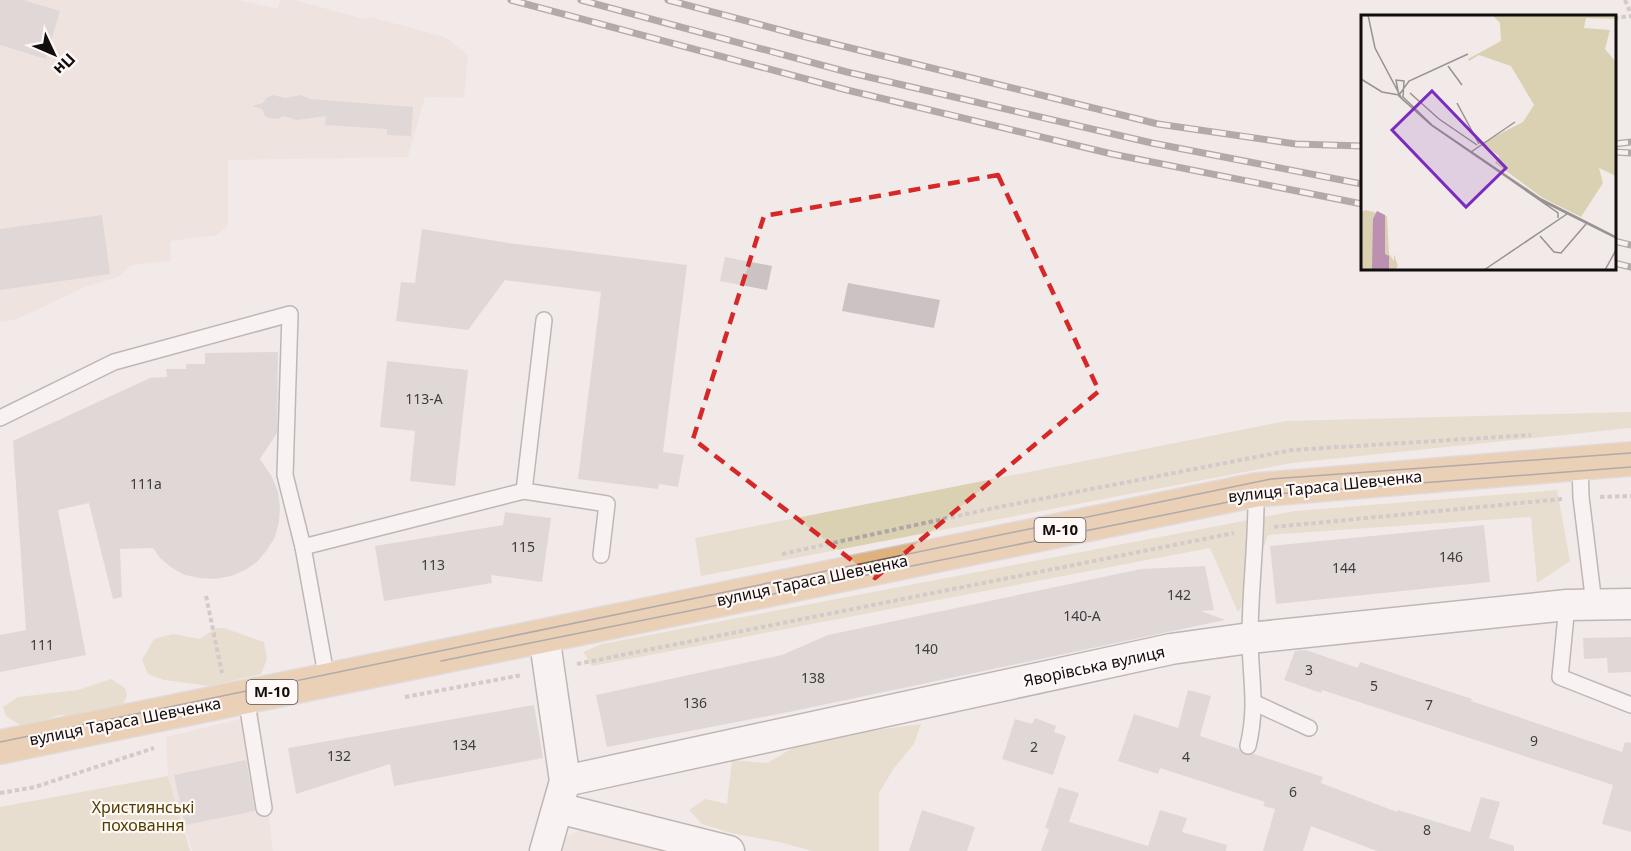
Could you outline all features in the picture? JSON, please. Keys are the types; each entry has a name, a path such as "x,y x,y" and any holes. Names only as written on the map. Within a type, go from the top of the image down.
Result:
{"main road":[{"name":"вулиця Тараса Шевченка","path":"0,747 235,689 327,680 1256,490 1631,459"}],"street":[{"name":"Яворівська вулиця","path":"562,795 1171,649 1250,638 1580,604 1631,603"},
{"path":"544,635 562,795 545,851"},
{"path":"562,795 729,851"}],"lane":[{"path":"0,418 114,362 290,314 285,475 303,547 327,680"},
{"path":"524,491 544,320"},
{"path":"1581,462 1580,604 1560,677 1631,705"},
{"path":"1248,746 1253,727 1255,703 1250,638 1256,490"},
{"path":"303,547 524,491 607,504 601,555"},
{"path":"235,689 264,808"},
{"path":"1255,703 1309,728"}],"path":[{"path":"1616,18 1631,15 1625,0"},
{"path":"567,665 1255,529 1581,497 1631,496"},
{"path":"206,596 235,689"}],"highlighted area":[{"path":"998,175 1099,391 875,578 693,439 764,216"}],"shaded area":[{"path":"0,0 239,0 278,9 280,0 294,0 445,37 468,55 464,98 425,97 408,157 228,160 228,225 217,235 170,241 171,261 131,265 118,277 85,287 17,319 0,322"},
{"path":"258,715 273,851 192,851 168,776 166,737"},
{"path":"586,827 683,851 558,851 561,840"}],"green space":[{"path":"1631,412 1631,428 1292,463 701,576 695,538 1286,421"},
{"path":"1557,490 1570,561 1537,583 1531,517 1268,535 1245,602 1238,612 1210,548 592,666 583,652 602,644 1295,511"},
{"path":"216,628 224,628 264,642 267,659 261,674 210,686 164,680 148,674 142,660 154,639 173,634 200,639"},
{"path":"111,679 125,688 127,695 121,708 97,715 60,715 22,726 6,716 3,707 18,697 78,690"},
{"path":"921,724 914,744 894,768 879,793 879,851 812,851 731,833 702,824 689,810 705,799 727,804 732,760 768,763 807,739"},
{"name":"Християнські поховання","path":"168,776 190,851 0,851 0,807"}],"building":[{"path":"0,0 23,0 60,11 46,59 0,45"},
{"path":"273,95 285,98 301,95 310,99 413,107 411,136 387,135 387,129 325,125 326,116 297,120 284,116 278,119 269,118 265,116 262,109 252,106 263,103 266,98"},
{"path":"102,215 110,274 0,290 0,229"},
{"path":"422,229 509,243 687,265 663,452 684,455 678,487 659,484 658,489 578,479 601,292 505,280 468,330 396,321 401,282 415,283"},
{"path":"725,257 772,266 767,290 720,281"},
{"path":"848,283 940,300 934,328 842,311"},
{"path":"278,352 277,433 260,459 272,477 278,492 279,522 275,537 257,562 231,576 215,579 200,578 185,575 172,568 160,558 153,548 120,549 122,597 113,599 89,503 58,510 86,655 0,672 0,635 26,630 13,441 150,378 167,377 166,369 186,369 186,364 205,364 205,353"},
{"path":"387,361 468,370 455,486 410,481 415,431 380,427"},
{"path":"505,512 551,518 542,582 491,575 492,583 384,601 375,546 503,525"},
{"path":"1484,525 1490,582 1276,604 1270,546"},
{"path":"1205,566 1214,610 1201,611 1225,620 794,711 607,747 596,695 782,655 828,635 1141,569"},
{"path":"1631,637 1631,672 1608,673 1607,658 1584,659 1583,638"},
{"path":"1306,650 1358,668 1360,662 1622,752 1625,742 1631,743 1631,832 1602,824 1613,785 1322,690 1321,693 1284,680 1295,651"},
{"path":"1188,690 1211,696 1200,736 1239,749 1246,755 1254,754 1323,777 1321,783 1397,812 1398,810 1470,832 1481,797 1500,802 1489,838 1514,846 1514,851 1377,851 1311,826 1303,851 1263,851 1275,809 1263,806 1265,802 1160,768 1158,774 1118,761 1134,714 1178,728"},
{"path":"534,705 543,758 394,786 390,764 296,794 288,748"},
{"path":"1035,718 1056,726 1054,732 1066,736 1053,775 1002,759 1015,719 1032,724"},
{"path":"246,760 255,811 185,825 174,775"},
{"path":"1059,787 1079,793 1069,822 1148,846 1160,810 1187,818 1182,832 1227,845 1226,851 1041,851 1049,829 1045,828"},
{"path":"922,810 975,827 967,851 909,851"}],"tram line":[{"path":"0,742 1271,479 1631,453"},
{"path":"441,661 1263,495 1631,467"}],"railway":[{"path":"511,0 847,90 1112,154 1361,204"},
{"path":"581,0 847,72 1152,143 1361,184"},
{"path":"668,0 806,37 1158,124 1296,144 1361,146"},
{"path":"1616,144 1631,142"},
{"path":"1616,152 1631,153"},
{"path":"1616,241 1631,245"},
{"path":"1616,263 1631,267"}]}
